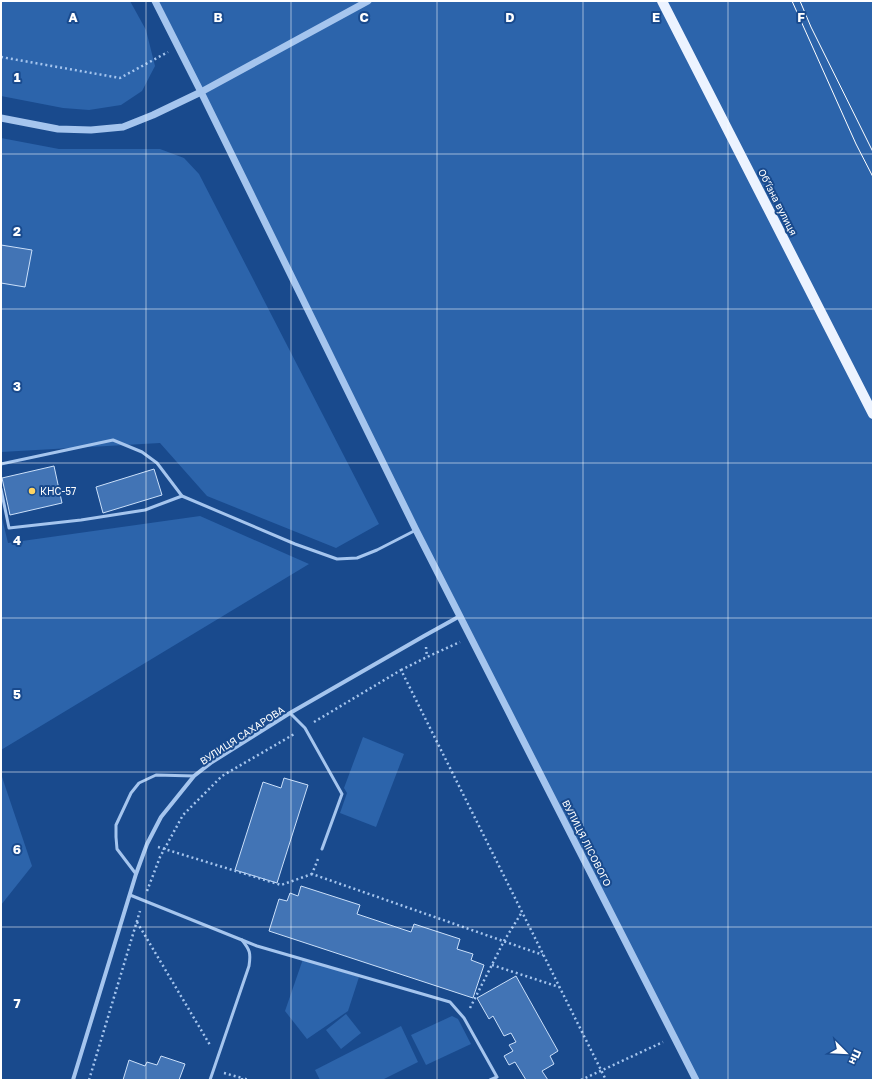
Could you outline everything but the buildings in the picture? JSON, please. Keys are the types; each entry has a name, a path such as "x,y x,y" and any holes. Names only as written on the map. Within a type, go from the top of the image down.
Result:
{"main road":[{"name":"Обʼїзна вулиця","path":"662,1 873,414"}],"street":[{"name":"ВУЛИЦЯ ЛІСОВОГО","path":"155,1 416,530 696,1080"},
{"path":"1,118 58,129 91,130 123,127 153,115 201,92 368,1"},
{"name":"ВУЛИЦЯ САХАРОВА","path":"73,1080 136,874 147,844 161,817 194,776 212,762 290,713 460,616"}],"lane":[{"path":"1,464 113,440 142,452 157,463 182,496 295,544 337,559 357,558 377,550 416,530"},
{"path":"1,490 9,528 81,520 145,510 182,496"},
{"path":"290,713 305,728 342,794 322,849"},
{"path":"136,874 117,849 116,825 131,793 139,783 156,775 194,776"},
{"path":"130,895 257,946 450,1002 464,1018 497,1077 490,1080"},
{"path":"210,1080 249,966 251,957 249,949 242,940"}],"path":[{"path":"1,57 120,78 178,46"},
{"path":"89,1080 143,900 160,857 183,815 222,776 401,670 471,637"},
{"path":"401,670 606,1080"},
{"path":"164,849 280,885 312,874 544,955"},
{"path":"312,874 322,849"},
{"path":"464,1018 504,941 522,912"},
{"path":"137,921 218,1057"},
{"path":"492,964 560,987"},
{"path":"581,1080 674,1036"},
{"path":"214,1070 249,1080"}],"shaded area":[{"path":"1,1 130,1 146,30 155,66 142,91 121,105 89,110 63,108 1,96"},
{"path":"155,1 873,1 873,1080 696,1080 471,637"},
{"path":"1,138 59,149 160,149 184,158 199,174 379,524 336,548 207,496 160,443 1,452"},
{"path":"1,514 8,543 200,516 309,564 1,750"},
{"path":"363,737 404,754 376,827 340,813 347,793 344,788"},
{"path":"1,774 32,866 1,905"},
{"path":"303,959 359,977 348,1011 307,1039 285,1011"},
{"path":"346,1014 361,1033 341,1049 326,1030"},
{"path":"452,1016 458,1019 471,1044 426,1065 411,1035"},
{"path":"401,1026 418,1062 382,1080 320,1080 315,1070"}],"tram line":[{"path":"792,1 856,144 873,177"},
{"path":"800,1 811,27 873,152"}],"place":[{"name":"КНС-57","path":"32,491"}]}
